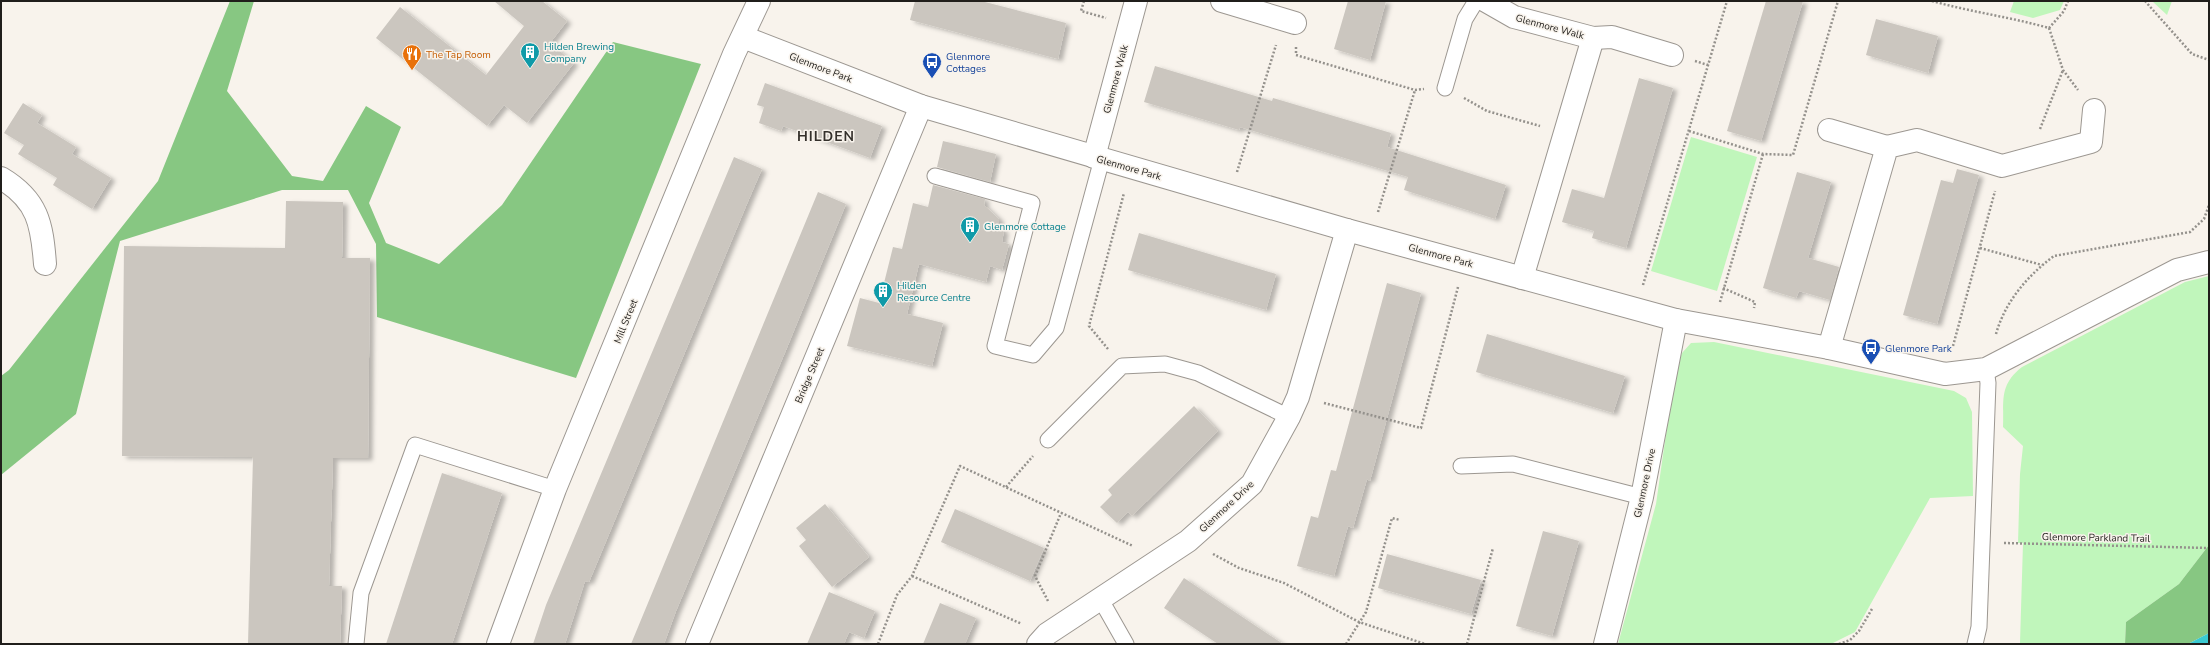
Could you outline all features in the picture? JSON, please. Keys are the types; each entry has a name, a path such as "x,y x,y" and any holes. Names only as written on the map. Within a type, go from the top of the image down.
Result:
{"street":[{"name":"Mill Street","path":"498,644 555,489 743,36 759,1"},
{"name":"Glenmore Walk","path":"1098,158 1129,24 1136,1"},
{"path":"1222,1 1289,21"},
{"name":"Glenmore Walk","path":"1486,1 1514,17 1594,38"},
{"name":"Glenmore Park","path":"743,36 922,106 1347,230 1676,320 1829,348 1945,374 1986,369 2177,270 2209,262"},
{"path":"1522,278 1594,38 1612,37 1672,55"},
{"name":"Bridge Street","path":"697,644 922,106"},
{"path":"1829,130 1887,147 1918,140 2009,164 2091,142 2094,110"},
{"path":"1829,348 1887,147"},
{"path":"1,178 17,187 32,207 42,229 45,264"},
{"name":"Glenmore Drive","path":"1049,635 1188,541 1252,484 1290,417 1298,396 1347,230"},
{"name":"Glenmore Drive","path":"1605,644 1642,497 1676,320"}],"lane":[{"path":"1445,88 1466,19 1476,1"},
{"path":"935,176 1032,204 995,346 1033,355 1056,328 1098,158"},
{"path":"1048,440 1122,366 1165,364 1198,373 1290,417"},
{"path":"1975,644 1980,627 1988,383 1986,369"},
{"path":"356,644 361,593 415,444 555,489"},
{"path":"1461,466 1513,464 1642,497"},
{"path":"1101,600 1126,644"}],"path":[{"path":"1084,1 1081,11 1129,24"},
{"path":"1635,310 1727,1"},
{"path":"1688,131 1763,154 1793,155 1838,1"},
{"path":"1932,1 1968,12 2011,17 2049,28"},
{"path":"2049,28 2064,11 2068,1"},
{"path":"2145,1 2192,54 2209,60"},
{"path":"1289,21 1296,55 1414,90 1445,88 1487,111 1566,134"},
{"path":"1229,196 1289,21"},
{"path":"2049,28 2062,70 2094,110"},
{"path":"1945,374 1980,248 2009,164 2039,132 2062,70"},
{"path":"1371,236 1414,90"},
{"path":"1713,327 1763,154"},
{"path":"1122,366 1089,326 1130,167"},
{"path":"1986,369 1999,323 2014,294 2042,265 2054,256 2190,232 2204,219 2209,204"},
{"path":"1980,248 2042,265"},
{"path":"1298,396 1421,428 1465,262"},
{"path":"1006,487 1048,440"},
{"path":"878,644 897,595 912,576 960,466 1161,559"},
{"path":"1049,635 1034,576 1061,513"},
{"path":"1346,644 1366,612 1392,518 1400,520"},
{"path":"1188,541 1239,568 1284,583 1359,622 1425,644"},
{"name":"Glenmore Parkland Trail","path":"1982,543 2209,548"},
{"path":"1467,644 1493,548"},
{"path":"912,576 1049,635"},
{"path":"1838,644 1850,640 1859,631 1872,609"}],"green space":[{"path":"230,1 254,1 227,91 292,176 323,181 366,106 401,127 369,203 386,243 439,264 502,205 613,42 701,64 576,378 377,317 376,244 348,190 282,190 120,241 76,414 1,475 1,376 9,370 158,181"},
{"path":"2014,1 2064,1 2060,10 2033,18 2010,12"},
{"path":"2152,1 2172,1 2167,15"},
{"path":"1691,137 1757,157 1717,291 1651,271"},
{"path":"2209,276 2209,545 2179,584 2126,622 2125,644 2020,643 2023,543 2018,543 2020,474 2023,446 2003,427 2003,401 2009,380 2022,367 2185,282"},
{"path":"1714,342 1954,391 1966,398 1972,412 1973,496 1930,498 1855,632 1831,644 1618,644 1656,504 1675,371 1682,353 1691,343"},
{"path":"2209,545 2209,633 2188,644 2125,644 2126,622 2179,584"}],"water":[{"path":"2209,633 2209,644 2188,644"}],"building":[{"name":"Hilden Brewing Company","path":"494,1 542,1 567,21 550,43 574,63 527,123 504,105 487,126 376,38 400,7 486,75 524,26"},
{"path":"915,1 981,1 1066,23 1058,59 910,20"},
{"path":"1348,1 1386,1 1370,60 1334,49"},
{"path":"1766,1 1803,1 1761,141 1727,131"},
{"path":"1876,19 1938,36 1928,73 1866,55"},
{"path":"1155,66 1272,101 1273,98 1391,133 1387,147 1506,185 1495,219 1404,190 1408,177 1240,127 1239,130 1144,102"},
{"path":"1639,78 1673,88 1626,248 1592,238 1594,231 1562,222 1572,189 1604,198"},
{"path":"765,83 882,126 870,158 783,126 781,131 759,123 764,107 757,105"},
{"path":"23,103 42,115 37,123 76,147 72,154 111,178 92,209 53,185 57,178 18,154 24,145 4,133"},
{"path":"943,141 996,154 990,182 937,167"},
{"path":"734,157 762,169 589,582 585,581 565,644 533,644 546,605"},
{"path":"1957,169 1979,175 1937,324 1903,315 1941,180 1953,183"},
{"path":"1797,172 1831,182 1808,258 1839,267 1830,300 1799,291 1796,298 1763,288"},
{"path":"933,185 985,199 984,205 999,219 999,227 1004,231 1002,242 1009,244 1002,270 990,266 986,282 919,264 907,314 943,323 932,366 847,346 860,298 879,303 893,247 902,249 913,203 928,207"},
{"path":"818,192 846,204 786,350 676,611 664,644 631,644"},
{"path":"286,201 343,202 342,258 370,258 368,458 333,458 329,586 342,586 340,644 248,644 253,457 122,456 124,246 285,248"},
{"path":"1139,233 1276,274 1266,310 1128,270"},
{"path":"1387,283 1421,293 1370,481 1367,479 1353,528 1348,526 1334,576 1297,566 1311,516 1318,518 1331,470 1336,471"},
{"path":"1487,334 1625,376 1613,413 1476,372"},
{"path":"1194,406 1218,431 1132,516 1128,512 1117,523 1100,507 1112,495 1108,490"},
{"path":"442,473 502,493 452,644 386,644"},
{"path":"825,504 869,557 832,587 799,546 806,540 796,528"},
{"path":"955,509 1044,548 1030,581 941,542"},
{"path":"1543,531 1579,541 1552,636 1516,626"},
{"path":"1387,554 1481,580 1471,614 1378,588"},
{"path":"1184,578 1283,644 1218,644 1164,608"},
{"path":"829,592 875,611 864,638 849,632 844,644 807,644"},
{"path":"940,603 976,618 965,644 923,644"}],"place":[{"name":"Hilden Brewing Company","path":"530,69"},
{"name":"The Tap Room","path":"412,71"},
{"name":"Glenmore Cottages","path":"932,79"},
{"name":"Glenmore Cottage","path":"970,243"},
{"name":"Hilden Resource Centre","path":"883,308"},
{"name":"Glenmore Park","path":"1871,365"}],"district":[{"name":"HILDEN","path":"826,136"}]}
